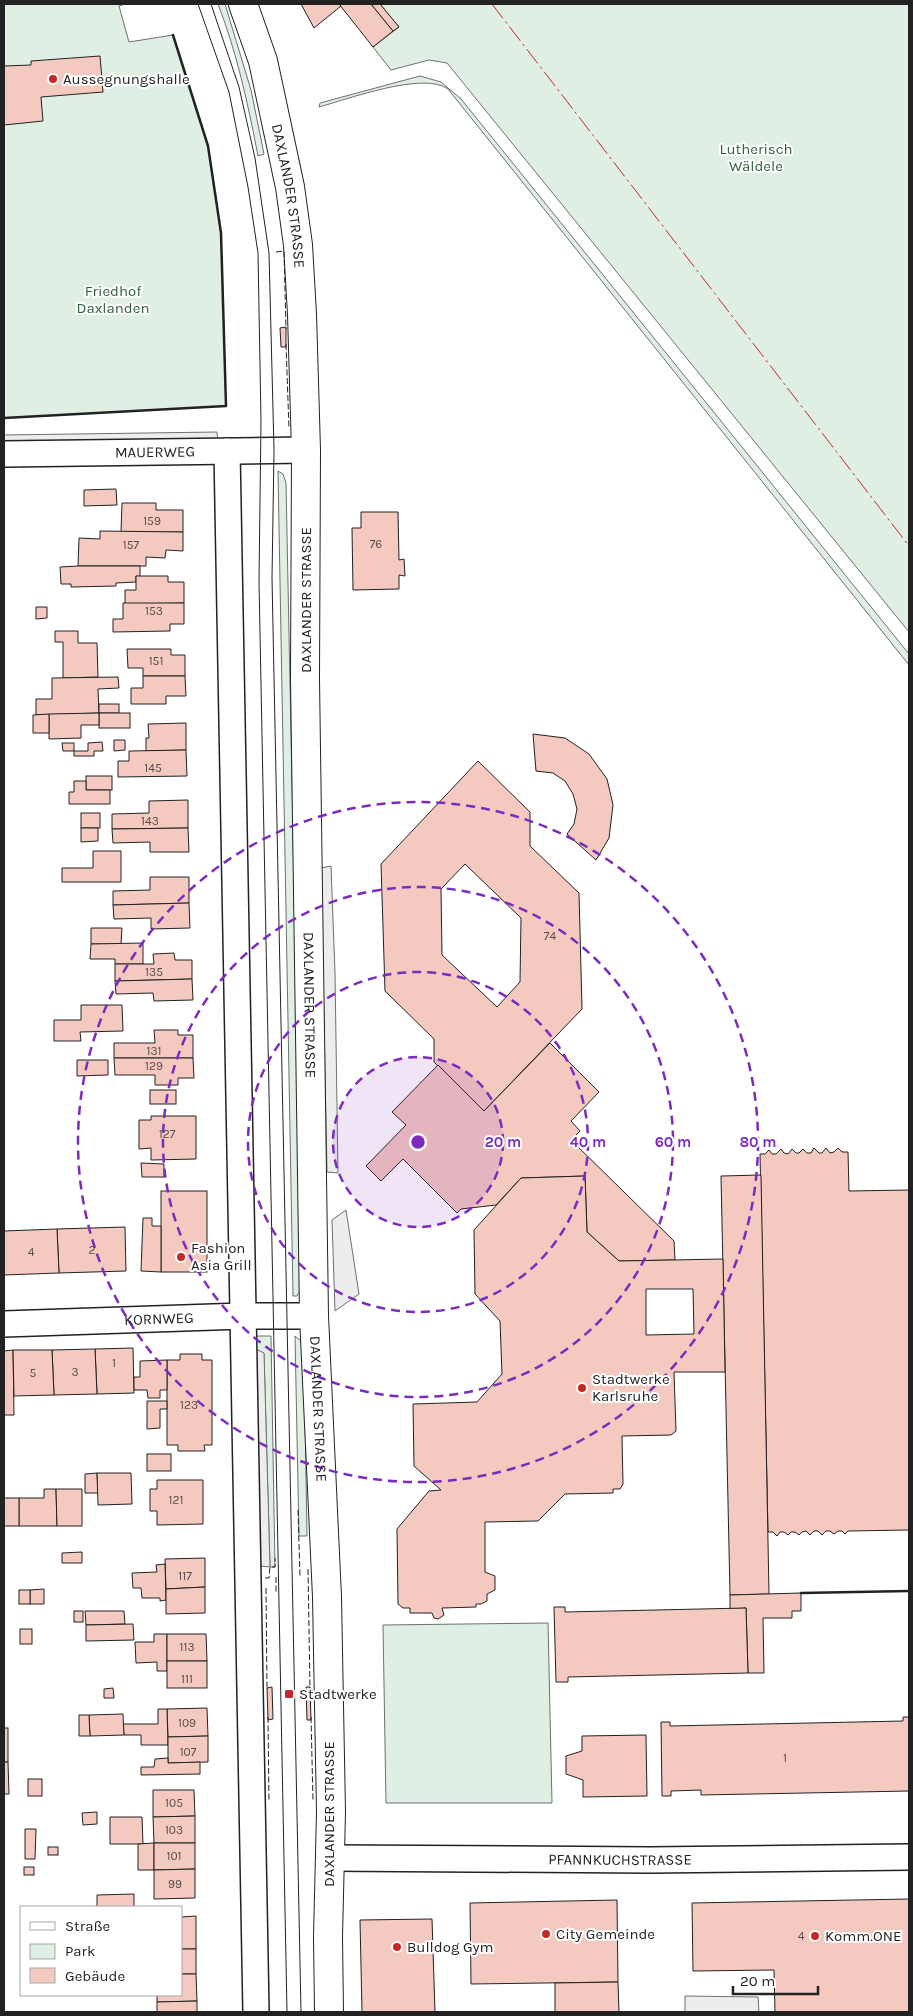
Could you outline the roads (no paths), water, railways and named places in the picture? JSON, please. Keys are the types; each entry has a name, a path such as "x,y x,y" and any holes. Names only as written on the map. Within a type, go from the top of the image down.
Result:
{"street":[{"name":"DAXLANDER STRASSE","path":"243,4 265,70 292,197 299,255 306,450 306,679 314,1316 327,1597 330,1858 329,2012"},
{"name":"MAUERWEG","path":"4,454 306,450"},
{"path":"227,451 256,2012"},
{"name":"KORNWEG","path":"4,1324 243,1316 314,1316"},
{"name":"PFANNKUCHSTRASSE","path":"330,1858 650,1860 909,1857"}],"tram line":[{"path":"198,4 229,92 248,187 258,253 261,421 259,582 287,2012"},
{"path":"211,4 239,87 255,158 269,253 274,450 272,578 301,2012"}],"place":[{"name":"Aussegnungshalle","path":"53,79"},
{"name":"Fashion Asia Grill","path":"181,1257"},
{"name":"Stadtwerke Karlsruhe","path":"582,1388"},
{"name":"Stadtwerke","path":"289,1694"},
{"name":"City Gemeinde","path":"546,1934"},
{"name":"Komm.ONE","path":"815,1936"},
{"name":"Bulldog Gym","path":"397,1947"}],"park label":[{"name":"Lutherisch Wäldele","path":"756,158"},
{"name":"Friedhof Daxlanden","path":"113,300"}]}
